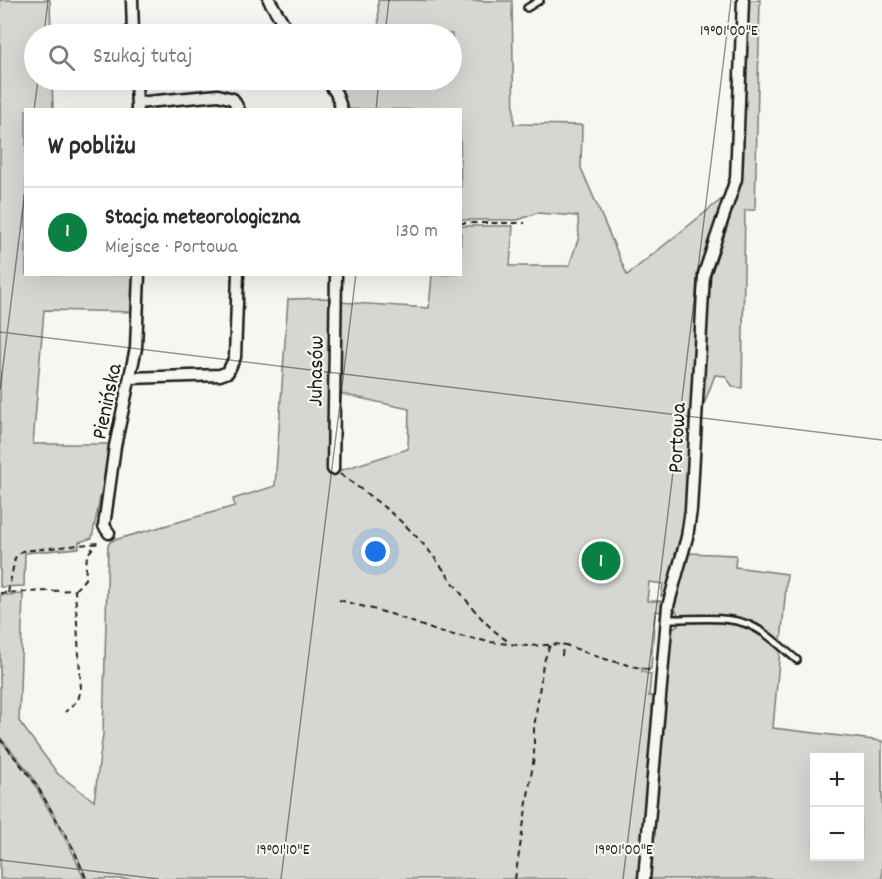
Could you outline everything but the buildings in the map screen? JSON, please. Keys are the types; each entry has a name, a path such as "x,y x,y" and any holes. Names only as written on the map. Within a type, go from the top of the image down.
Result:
{"street":[{"path":"132,0 133,24"},
{"path":"269,0 284,24"},
{"name":"Portowa","path":"644,879 666,619 687,537 691,510 705,274 736,179 743,0"},
{"path":"136,90 137,106 218,95 232,99 238,108"},
{"path":"334,90 341,108"},
{"name":"Pienińska","path":"109,533 104,526 115,446 136,348 139,276"},
{"path":"130,378 220,375 228,372 235,357 237,276"},
{"name":"Juhasów","path":"333,469 336,276"}],"lane":[{"path":"527,8 540,0"},
{"path":"666,619 735,620 769,636 797,660"}],"path":[{"path":"462,223 525,223"},
{"path":"333,469 399,518 426,546 491,629 509,642"},
{"path":"0,593 75,590 86,579 87,555 109,533"},
{"path":"8,593 15,558 22,551 98,543"},
{"path":"65,712 78,700 81,689 75,590"},
{"path":"339,600 390,614 439,632 490,642 509,642 527,646 563,644 601,658 662,674"},
{"path":"514,879 534,757 534,728 543,664 550,644"},
{"path":"562,656 563,644"},
{"path":"0,739 28,772 74,850 86,879"}],"shaded area":[{"path":"0,0 50,0 51,24 24,24 24,90 52,90 53,108 24,108 24,276 136,276 136,312 44,310 33,444 111,444 92,538 79,542 79,548 25,553 24,586 0,587"},
{"path":"378,0 512,1 514,124 582,125 581,168 627,275 728,194 707,247 697,293 692,410 689,414 687,510 683,536 666,595 661,596 663,584 649,582 647,601 660,601 663,605 662,612 655,611 651,669 642,668 642,672 651,674 649,696 657,696 641,879 87,879 74,849 30,773 0,737 0,595 23,594 19,721 58,774 94,801 103,734 108,545 111,541 235,506 233,499 275,486 288,299 331,298 328,470 335,472 408,449 409,409 337,393 339,302 429,308 432,276 462,276 462,226 513,226 510,266 569,266 579,237 578,216 537,213 518,220 462,220 462,108 345,108 337,90 462,90 462,24 379,24"},
{"path":"747,0 760,0 755,210 745,210 742,388 733,387 725,376 715,375 704,404 699,404 709,274 734,199"},
{"path":"687,553 736,555 735,567 787,574 781,643 750,623 736,618 679,616 672,605"},
{"path":"681,623 734,625 755,633 780,649 773,728 882,741 882,879 648,879 671,629"},
{"path":"0,740 28,773 72,851 84,879 0,879"}],"place":[{"name":"Stacja meteorologiczna","path":"601,561"}]}
